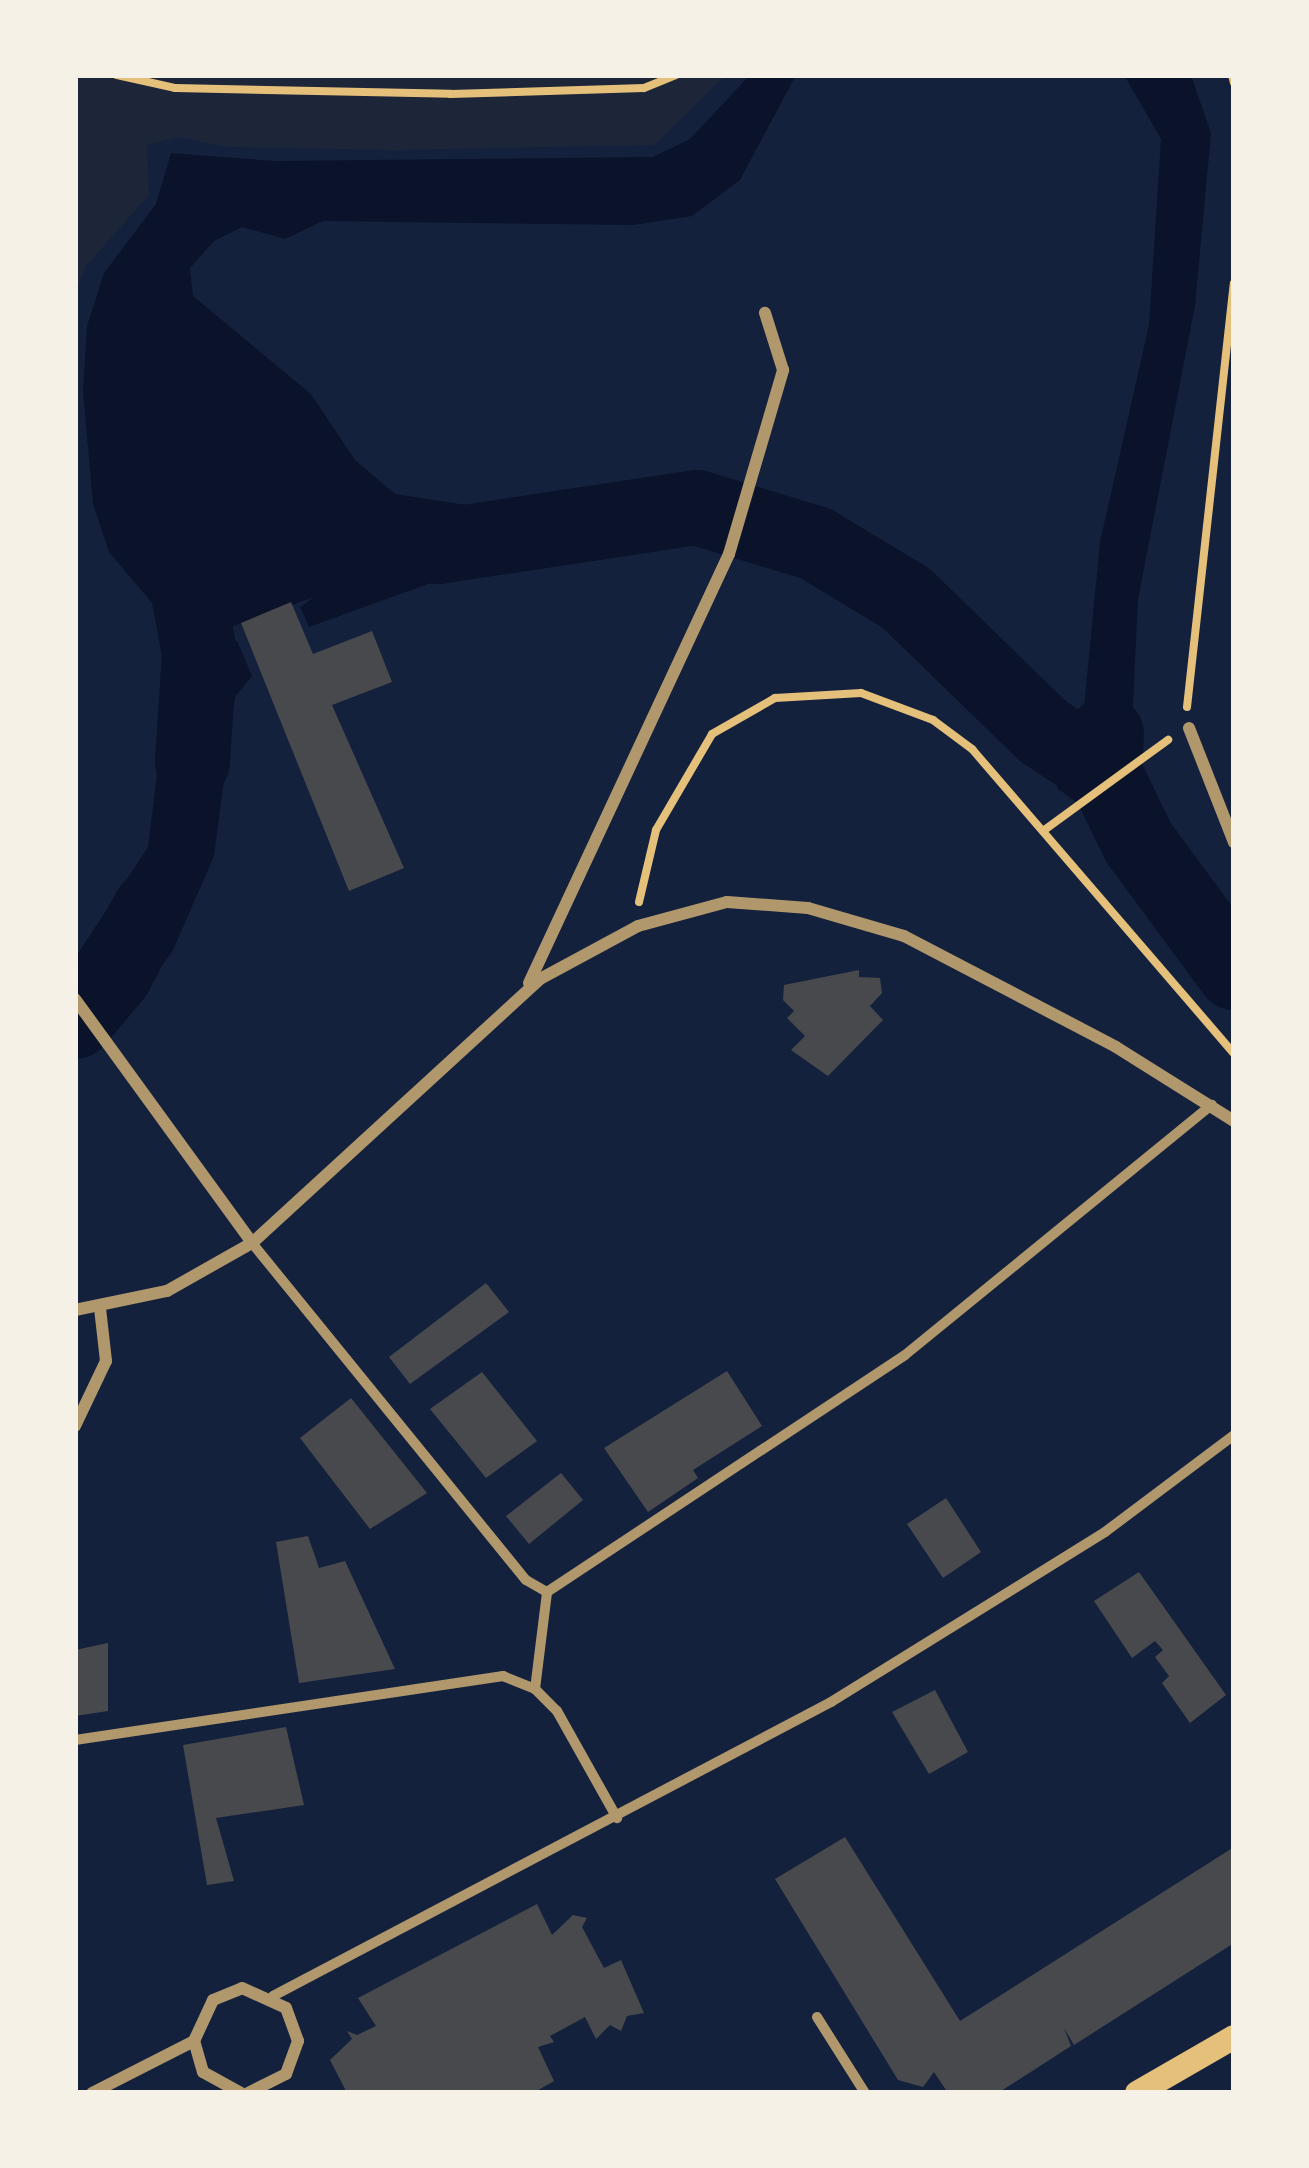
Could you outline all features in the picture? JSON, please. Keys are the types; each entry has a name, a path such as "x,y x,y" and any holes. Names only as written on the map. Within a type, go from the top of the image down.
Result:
{"main road":[{"path":"1137,2093 1234,2037"}],"street":[{"path":"526,990 729,554 783,370 765,313"},
{"path":"1189,728 1234,842"},
{"path":"75,1310 167,1291 252,1243 321,1188 526,990 638,926 745,901 860,919 969,967 1234,1121"},
{"path":"75,999 252,1243 526,1580 553,1590"},
{"path":"535,1689 553,1590 904,1355 1212,1105"},
{"path":"75,1426 106,1361 100,1308"},
{"path":"273,1996 715,1766 1039,1576 1234,1436"},
{"path":"75,1740 503,1676 535,1689 573,1736 617,1818"},
{"path":"92,2093 194,2041 213,2000 242,1988 273,1996 295,2024 295,2059 274,2085 244,2093 203,2072 194,2041"},
{"path":"817,2017 865,2093"}],"path":[{"path":"117,75 176,88 451,94 644,88 677,75"},
{"path":"1189,728 1186,657 1234,284"},
{"path":"638,926 651,843 703,746 741,712 799,692 848,690 933,719 972,748 1234,1054"},
{"path":"1043,831 1165,742"}],"shaded area":[{"path":"75,75 726,75 654,145 395,150 227,147 178,137 147,145 149,195 85,267 75,296"},
{"path":"750,75 796,75 740,180 692,216 633,225 323,221 285,239 242,227 214,241 190,268 193,296 311,394 355,460 395,494 492,509 500,531 489,562 309,627 300,607 314,597 162,652 152,603 109,552 93,504 83,391 87,326 104,273 156,204 171,153 275,161 653,157 690,139"},
{"path":"1124,75 1191,75 1211,133 1195,306 1138,599 1131,748 1154,809 1121,836 1057,788 1082,729 1100,542 1149,325 1161,139"},
{"path":"237,641 252,676 235,697 214,856 173,950 120,1025 75,958 148,847 170,667"}],"building":[{"path":"291,602 313,654 372,631 392,682 332,705 404,868 349,891 241,623"},
{"path":"859,970 859,977 880,978 882,993 870,1006 883,1020 828,1076 791,1050 805,1036 787,1018 794,1011 783,1000 784,985"},
{"path":"486,1283 509,1312 410,1384 389,1357"},
{"path":"727,1371 762,1426 693,1470 698,1478 648,1512 604,1448"},
{"path":"482,1372 537,1441 486,1478 430,1409"},
{"path":"351,1398 427,1493 370,1529 300,1438"},
{"path":"561,1473 583,1500 529,1544 506,1516"},
{"path":"946,1498 981,1552 943,1578 907,1524"},
{"path":"308,1536 319,1568 345,1561 395,1669 299,1683 276,1542"},
{"path":"1139,1572 1226,1695 1190,1723 1162,1683 1169,1676 1155,1657 1163,1650 1155,1641 1132,1658 1094,1601"},
{"path":"108,1643 108,1711 75,1716 75,1650"},
{"path":"935,1690 968,1752 929,1774 892,1712"},
{"path":"286,1727 304,1805 216,1818 234,1881 207,1885 183,1745"},
{"path":"845,1837 960,2021 1234,1847 1234,1943 1074,2045 1064,2028 1071,2046 998,2093 948,2093 934,2072 923,2087 898,2080 775,1879"},
{"path":"537,1904 552,1935 573,1915 587,1918 582,1927 604,1968 621,1960 644,2013 627,2016 621,2031 610,2025 596,2039 585,2017 550,2036 554,2042 538,2047 554,2081 533,2093 347,2093 330,2060 352,2039 347,2031 357,2035 376,2026 358,1998"}],"waterway":[{"path":"399,539 438,546 696,507 815,543 906,598 1043,731 1104,772"},
{"path":"178,536 199,653 192,762"},
{"path":"1106,733 1104,772 1138,842 1234,972"},
{"path":"75,1021 114,975 149,909"}]}
